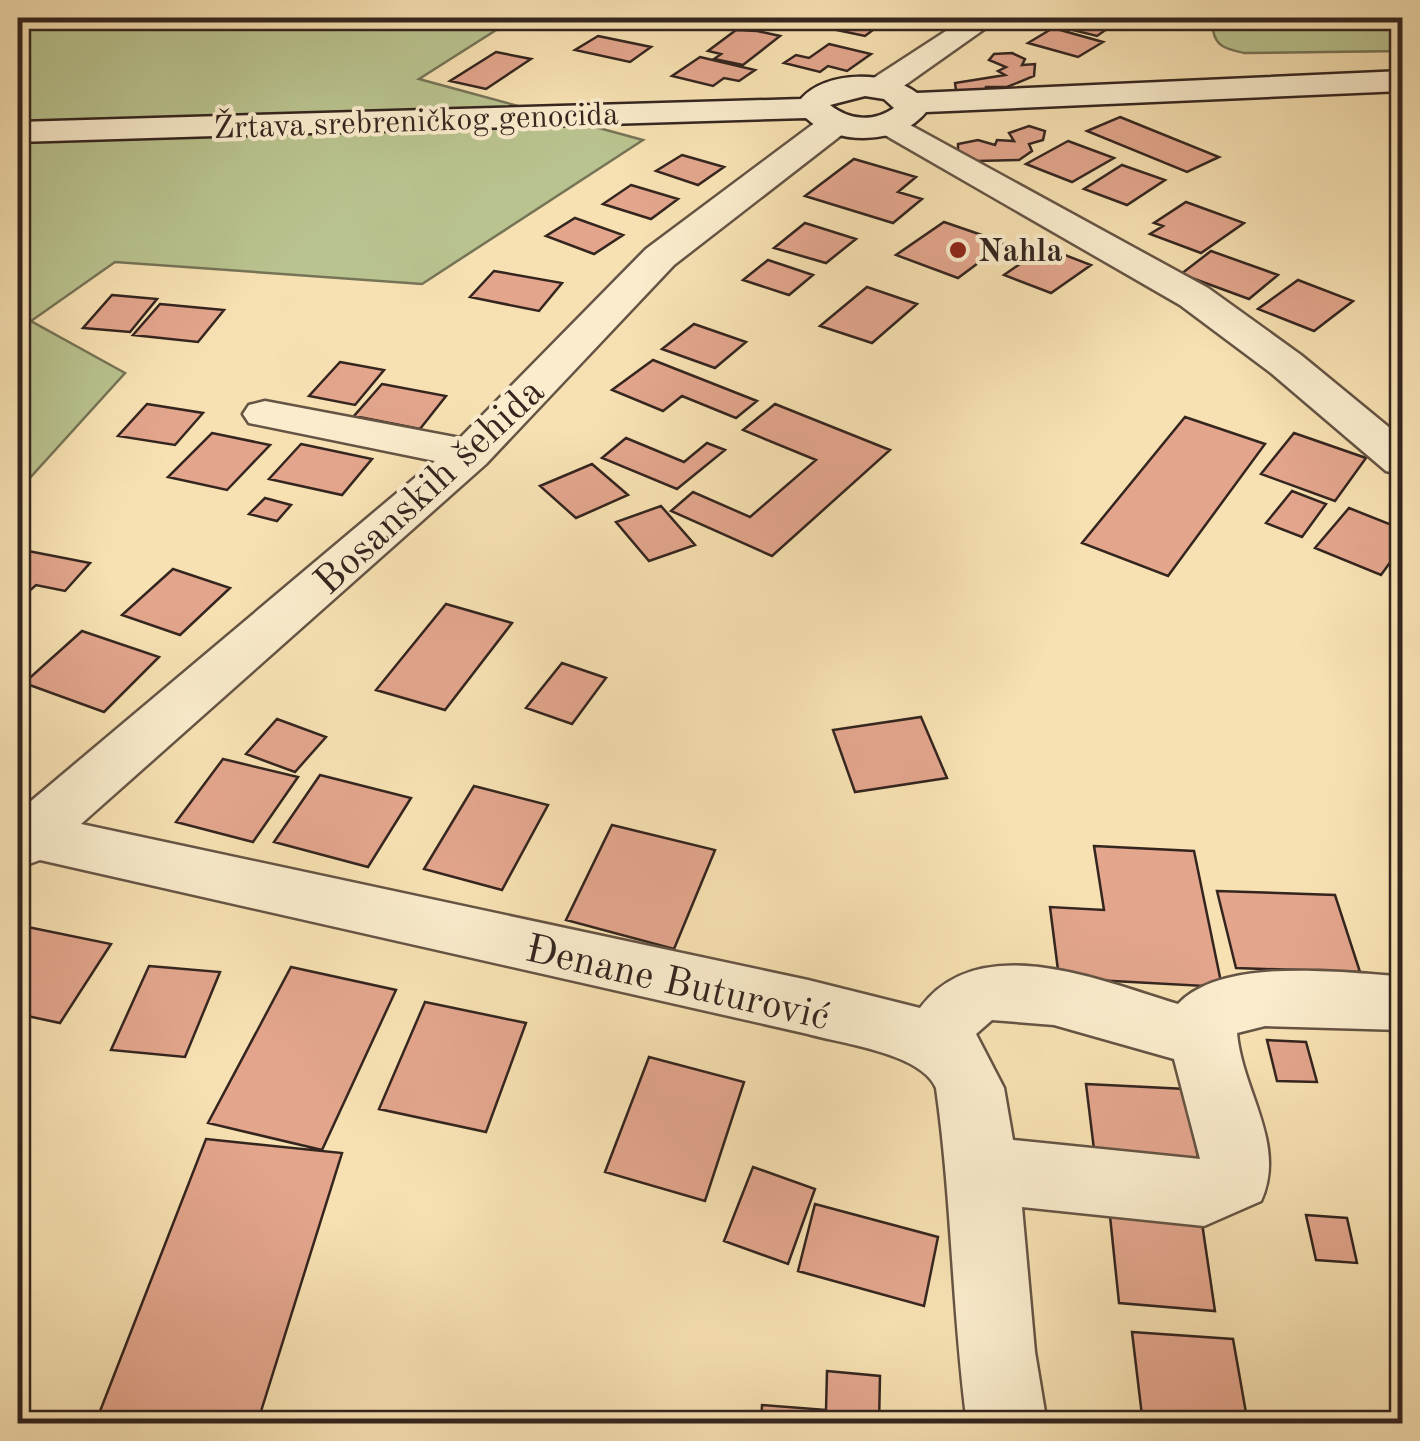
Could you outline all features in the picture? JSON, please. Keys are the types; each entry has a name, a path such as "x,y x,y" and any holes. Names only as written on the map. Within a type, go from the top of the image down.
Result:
{"street":[{"path":"896,97 975,19"},
{"path":"896,97 904,82 915,90 972,101 1402,81"},
{"path":"818,127 815,98 834,88 896,97 983,181 1176,286 1263,344 1402,462"},
{"name":"Žrtava srebreničkog genocida","path":"18,132 743,110 780,116 800,134 818,127"},
{"name":"Bosanskih šehida","path":"24,841 470,454 660,257 818,127"},
{"path":"265,414 470,454"},
{"name":"Đenane Buturović","path":"24,841 808,1008 935,1040"},
{"path":"1007,1424 996,1352 983,1170 970,1088 957,1058 935,1040 954,1013 978,995 1020,990 1202,1039"},
{"path":"983,1170 1204,1194 1236,1178 1237,1146 1202,1039 1203,1020 1229,1004 1265,999 1402,1002"}],"green space":[{"path":"18,18 515,18 419,79 643,140 422,284 115,262 31,321 125,373 18,491"},
{"path":"1224,18 1402,18 1402,51 1244,53 1217,41 1213,30"}],"building":[{"path":"823,18 889,18 865,36 813,25"},
{"path":"1057,18 1089,18 1114,24 1097,36 1048,24"},
{"path":"1053,28 1103,42 1078,57 1028,43"},
{"path":"736,30 780,36 743,65 714,59 721,54 708,51"},
{"path":"598,36 651,47 630,62 575,50"},
{"path":"829,44 871,54 847,71 828,66 820,72 784,63 796,55 809,58"},
{"path":"496,52 531,59 486,89 450,81"},
{"path":"1012,53 1025,59 1022,65 1035,64 1034,76 1007,87 986,87 985,92 956,90 955,83 1005,75 998,71 1006,67 989,60 994,54"},
{"path":"700,57 755,70 739,81 724,78 713,86 672,76"},
{"path":"1120,117 1219,157 1187,172 1087,131"},
{"path":"1029,126 1045,131 1043,140 1029,144 1032,151 1019,160 977,161 958,154 958,144 1014,141 1009,133"},
{"path":"1068,141 1114,158 1072,182 1026,164"},
{"path":"682,155 724,167 698,185 656,171"},
{"path":"854,159 916,177 898,192 922,199 893,223 805,196"},
{"path":"1122,165 1165,180 1127,205 1084,189"},
{"path":"631,185 678,199 651,219 603,204"},
{"path":"1186,202 1244,223 1201,253 1150,234 1163,226 1154,223"},
{"path":"575,218 623,235 594,254 546,236"},
{"path":"944,222 1005,243 958,278 896,255"},
{"path":"805,223 856,239 826,263 774,248"},
{"path":"1044,247 1091,265 1051,293 1004,275"},
{"path":"1211,251 1278,275 1249,299 1181,274"},
{"path":"768,260 813,275 789,295 743,280"},
{"path":"494,271 562,283 539,311 470,297"},
{"path":"1298,280 1353,301 1314,331 1258,309"},
{"path":"867,287 917,304 872,343 820,326"},
{"path":"112,295 157,299 130,332 83,328"},
{"path":"160,304 224,310 198,342 133,335"},
{"path":"694,324 746,342 715,368 662,349"},
{"path":"653,360 757,401 736,418 682,396 663,411 612,390"},
{"path":"340,362 384,370 355,405 309,396"},
{"path":"382,384 446,396 420,429 354,416"},
{"path":"147,404 203,413 175,445 118,436"},
{"path":"775,404 890,450 772,556 671,511 693,492 750,517 816,460 743,430"},
{"path":"1185,417 1265,444 1168,576 1082,543"},
{"path":"212,433 270,445 227,490 168,477"},
{"path":"1294,433 1366,458 1335,501 1261,474"},
{"path":"626,438 684,462 707,443 725,450 677,489 602,458"},
{"path":"301,444 372,459 342,495 269,479"},
{"path":"592,464 628,495 576,518 540,486"},
{"path":"1292,491 1326,504 1302,537 1266,523"},
{"path":"265,498 291,505 277,521 249,514"},
{"path":"661,506 695,545 649,561 616,522"},
{"path":"1349,508 1402,529 1402,546 1381,575 1315,548"},
{"path":"23,550 90,563 65,591 36,585 18,601 18,556"},
{"path":"173,569 230,588 180,635 122,615"},
{"path":"446,604 512,623 445,710 376,690"},
{"path":"82,631 159,657 104,712 24,683"},
{"path":"562,663 606,678 572,724 526,708"},
{"path":"921,717 947,778 855,792 833,730"},
{"path":"277,719 326,737 295,772 246,754"},
{"path":"223,759 298,777 253,842 176,822"},
{"path":"320,775 411,798 368,867 274,842"},
{"path":"474,786 548,805 502,890 424,869"},
{"path":"612,825 715,850 674,949 566,920"},
{"path":"1094,846 1194,851 1222,987 1059,978 1050,907 1104,910"},
{"path":"1217,891 1335,895 1360,972 1236,968"},
{"path":"18,925 111,944 60,1023 18,1014"},
{"path":"149,966 220,972 185,1057 111,1050"},
{"path":"291,967 396,990 322,1150 208,1123"},
{"path":"425,1002 526,1023 486,1132 379,1109"},
{"path":"1267,1040 1306,1042 1317,1082 1277,1081"},
{"path":"649,1057 744,1082 705,1201 605,1172"},
{"path":"1086,1084 1186,1089 1202,1181 1097,1174"},
{"path":"206,1139 342,1153 257,1424 95,1424"},
{"path":"753,1167 815,1189 788,1264 724,1241"},
{"path":"815,1204 938,1237 924,1306 798,1271"},
{"path":"1306,1215 1347,1218 1357,1263 1316,1260"},
{"path":"1110,1216 1202,1223 1215,1311 1119,1303"},
{"path":"1132,1332 1233,1339 1248,1424 1143,1424"},
{"path":"827,1371 880,1376 879,1424 761,1424 762,1405 826,1410"}],"place":[{"name":"Nahla","path":"958,250"}]}
